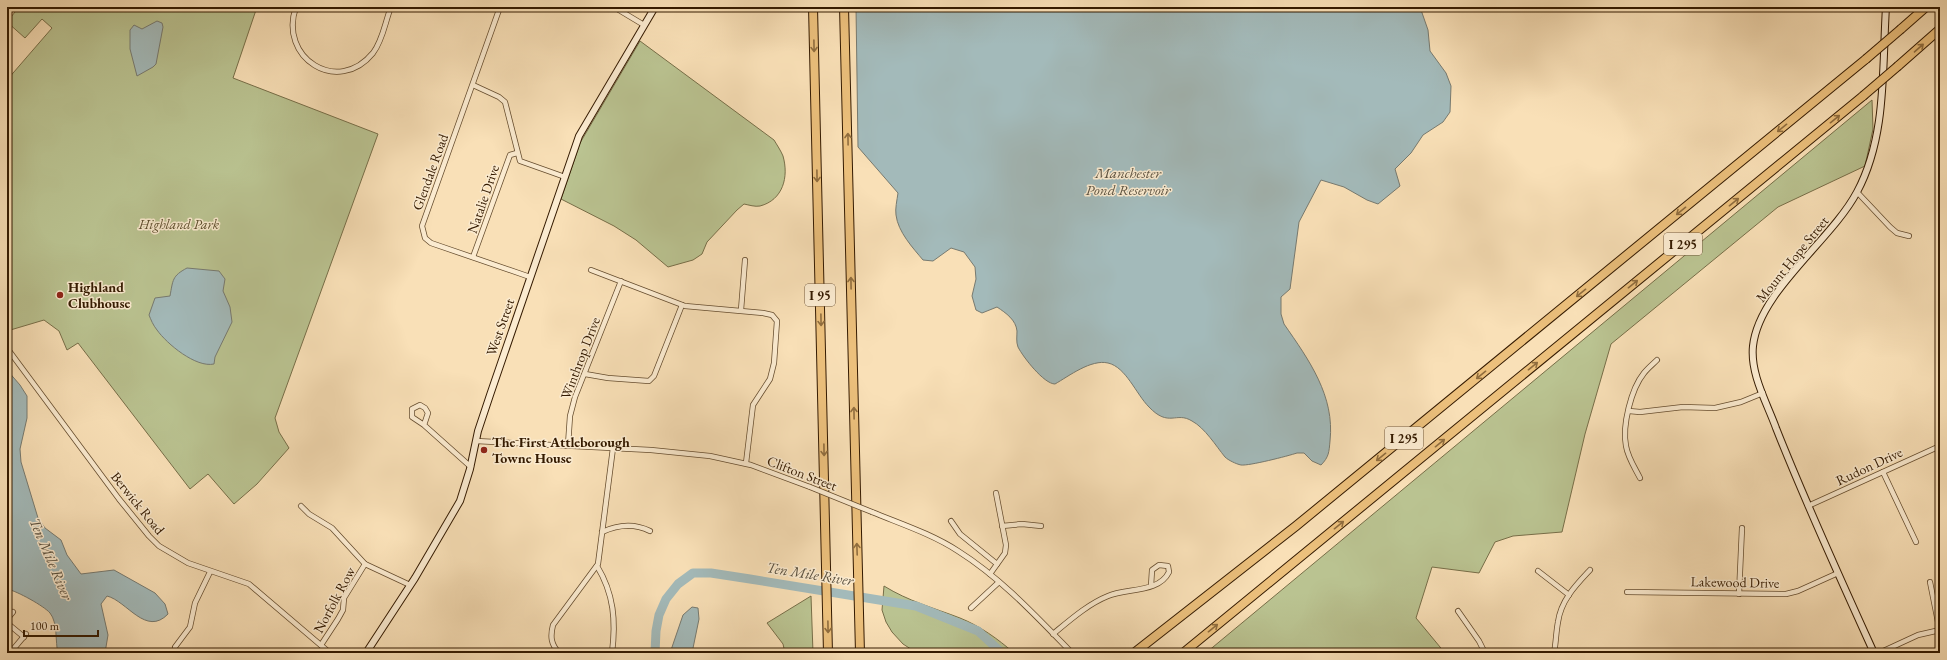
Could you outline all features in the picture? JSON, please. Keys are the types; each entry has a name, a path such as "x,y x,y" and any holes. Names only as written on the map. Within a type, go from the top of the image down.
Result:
{"highway":[{"name":"I 95","path":"813,7 828,653"},
{"name":"I 95","path":"844,7 858,588 861,653"},
{"name":"I 295","path":"1296,526 1866,59 1926,7"},
{"name":"I 295","path":"1183,653 1863,96 1940,29"},
{"path":"1134,653 1296,526"},
{"path":"1142,653 1280,542 1296,526"}],"main road":[{"name":"West Street","path":"366,653 410,585 460,501 471,467 476,441 530,277 579,136 655,7"},
{"name":"Mount Hope Street","path":"1874,653 1808,506 1763,393 1754,369 1752,357 1755,332 1764,311 1776,294 1844,213 1867,172 1875,147 1879,120 1886,7"}],"street":[{"path":"296,7 292,17 291,29 300,53 310,63 320,69 332,72 356,67 373,52 380,38 391,7"},
{"name":"Glendale Road","path":"500,7 422,226 425,238 431,243 530,277"},
{"path":"614,7 644,25"},
{"path":"473,85 499,97 505,102 520,161 565,177"},
{"name":"Natalie Drive","path":"474,258 510,155 517,152"},
{"path":"1857,192 1890,228 1897,233 1909,236"},
{"path":"741,310 745,260"},
{"path":"591,270 682,305 741,310 772,315 777,320 777,339 774,363 770,379 753,405 746,464"},
{"name":"Winthrop Drive","path":"568,445 570,416 575,397 621,281"},
{"path":"585,374 608,378 649,381 654,376 682,305"},
{"name":"Berwick Road","path":"7,348 119,499 149,536 175,557 210,572 248,584 330,653"},
{"path":"1640,478 1626,447 1625,437 1629,410 1637,385 1644,373 1657,360"},
{"path":"1629,410 1640,412 1683,407 1716,408 1741,402 1763,393"},
{"path":"424,425 471,467"},
{"name":"Clifton Street","path":"476,441 568,445 704,455 746,464 872,512 937,539 959,551 999,582 1072,653"},
{"name":"Rudon Drive","path":"1808,506 1940,446"},
{"path":"559,653 554,647 550,636 553,625 597,566 613,448"},
{"path":"1883,472 1916,542"},
{"path":"990,574 1005,553 1006,545 996,493"},
{"path":"300,506 309,514 332,528 365,564 410,585"},
{"path":"951,521 960,534 997,564"},
{"path":"1002,526 1022,524 1041,526"},
{"path":"602,532 615,526 650,531"},
{"path":"1739,594 1742,528"},
{"name":"Norfolk Row","path":"321,646 338,620 342,610 344,598 365,564"},
{"path":"1053,634 1101,599 1114,594 1151,586 1167,576 1170,572 1168,566 1159,564 1152,570 1151,586"},
{"path":"597,566 603,575 612,600 614,638 612,653"},
{"path":"1554,653 1559,614 1569,594 1590,570"},
{"path":"1538,571 1569,594"},
{"path":"175,646 190,627 195,603 210,572"},
{"name":"Lakewood Drive","path":"1627,592 1786,594 1798,591 1838,573"},
{"path":"971,608 999,582"},
{"path":"1879,653 1918,635 1940,630 1930,582"},
{"path":"1458,611 1479,641 1485,653"},
{"path":"7,619 13,612"},
{"path":"7,624 25,635 10,653"}],"green space":[{"name":"Highland Park","path":"19,7 257,7 233,78 378,134 275,418 279,432 289,448 257,484 234,504 208,474 190,489 78,343 67,350 59,331 44,320 7,331 7,80 52,28 42,19 25,38 7,22"},
{"path":"640,41 774,140 783,156 785,164 782,187 774,199 760,206 744,204 707,242 702,254 693,260 668,267 636,240 614,226 561,199 580,143"},
{"path":"1872,100 1873,129 1865,166 1778,207 1611,344 1585,434 1562,532 1513,536 1495,542 1479,573 1432,567 1416,618 1445,653 1207,652"},
{"path":"884,586 912,600 975,625 1014,653 917,653 903,644 892,632 886,622 882,610"},
{"path":"811,596 813,653 785,653 783,644 767,623"}],"water":[{"name":"Manchester Pond Reservoir","path":"856,7 1420,7 1428,30 1430,51 1446,73 1451,86 1450,112 1443,122 1423,135 1411,153 1395,169 1400,186 1378,204 1367,200 1344,187 1321,180 1299,222 1290,289 1281,297 1281,314 1284,324 1311,365 1324,394 1328,409 1330,441 1328,454 1324,462 1321,465 1312,461 1304,453 1297,453 1245,465 1232,462 1225,457 1197,424 1186,418 1167,418 1156,413 1144,402 1125,375 1120,370 1108,363 1101,362 1087,366 1055,384 1045,380 1029,363 1018,347 1015,323 1010,317 997,307 982,313 976,310 972,296 976,279 975,267 964,252 951,248 933,261 923,260 906,239 897,221 896,210 898,193 858,147"},
{"path":"157,21 162,23 163,27 156,64 137,76 130,49 130,30 134,25 142,29"},
{"path":"187,268 219,271 225,279 223,291 230,307 232,322 215,357 214,364 199,362 182,354 162,336 153,324 149,315 155,298 170,296 174,279 178,274"},
{"path":"7,370 27,396 27,418 20,449 21,462 38,518 45,528 61,540 67,555 81,574 114,570 155,593 165,604 168,614 160,620 152,622 137,616 122,604 107,596 101,604 108,635 105,653 58,653 53,617 50,613 30,599 7,589"},
{"path":"692,607 698,608 699,619 692,653 670,653 683,615"}],"waterway":[{"name":"Ten Mile River","path":"655,653 656,631 659,615 666,599 678,584 693,573 711,573 916,606 978,631 1002,653"}],"place":[{"name":"Highland Clubhouse","path":"60,295"},
{"name":"The First Attleborough Towne House","path":"484,450"}]}
